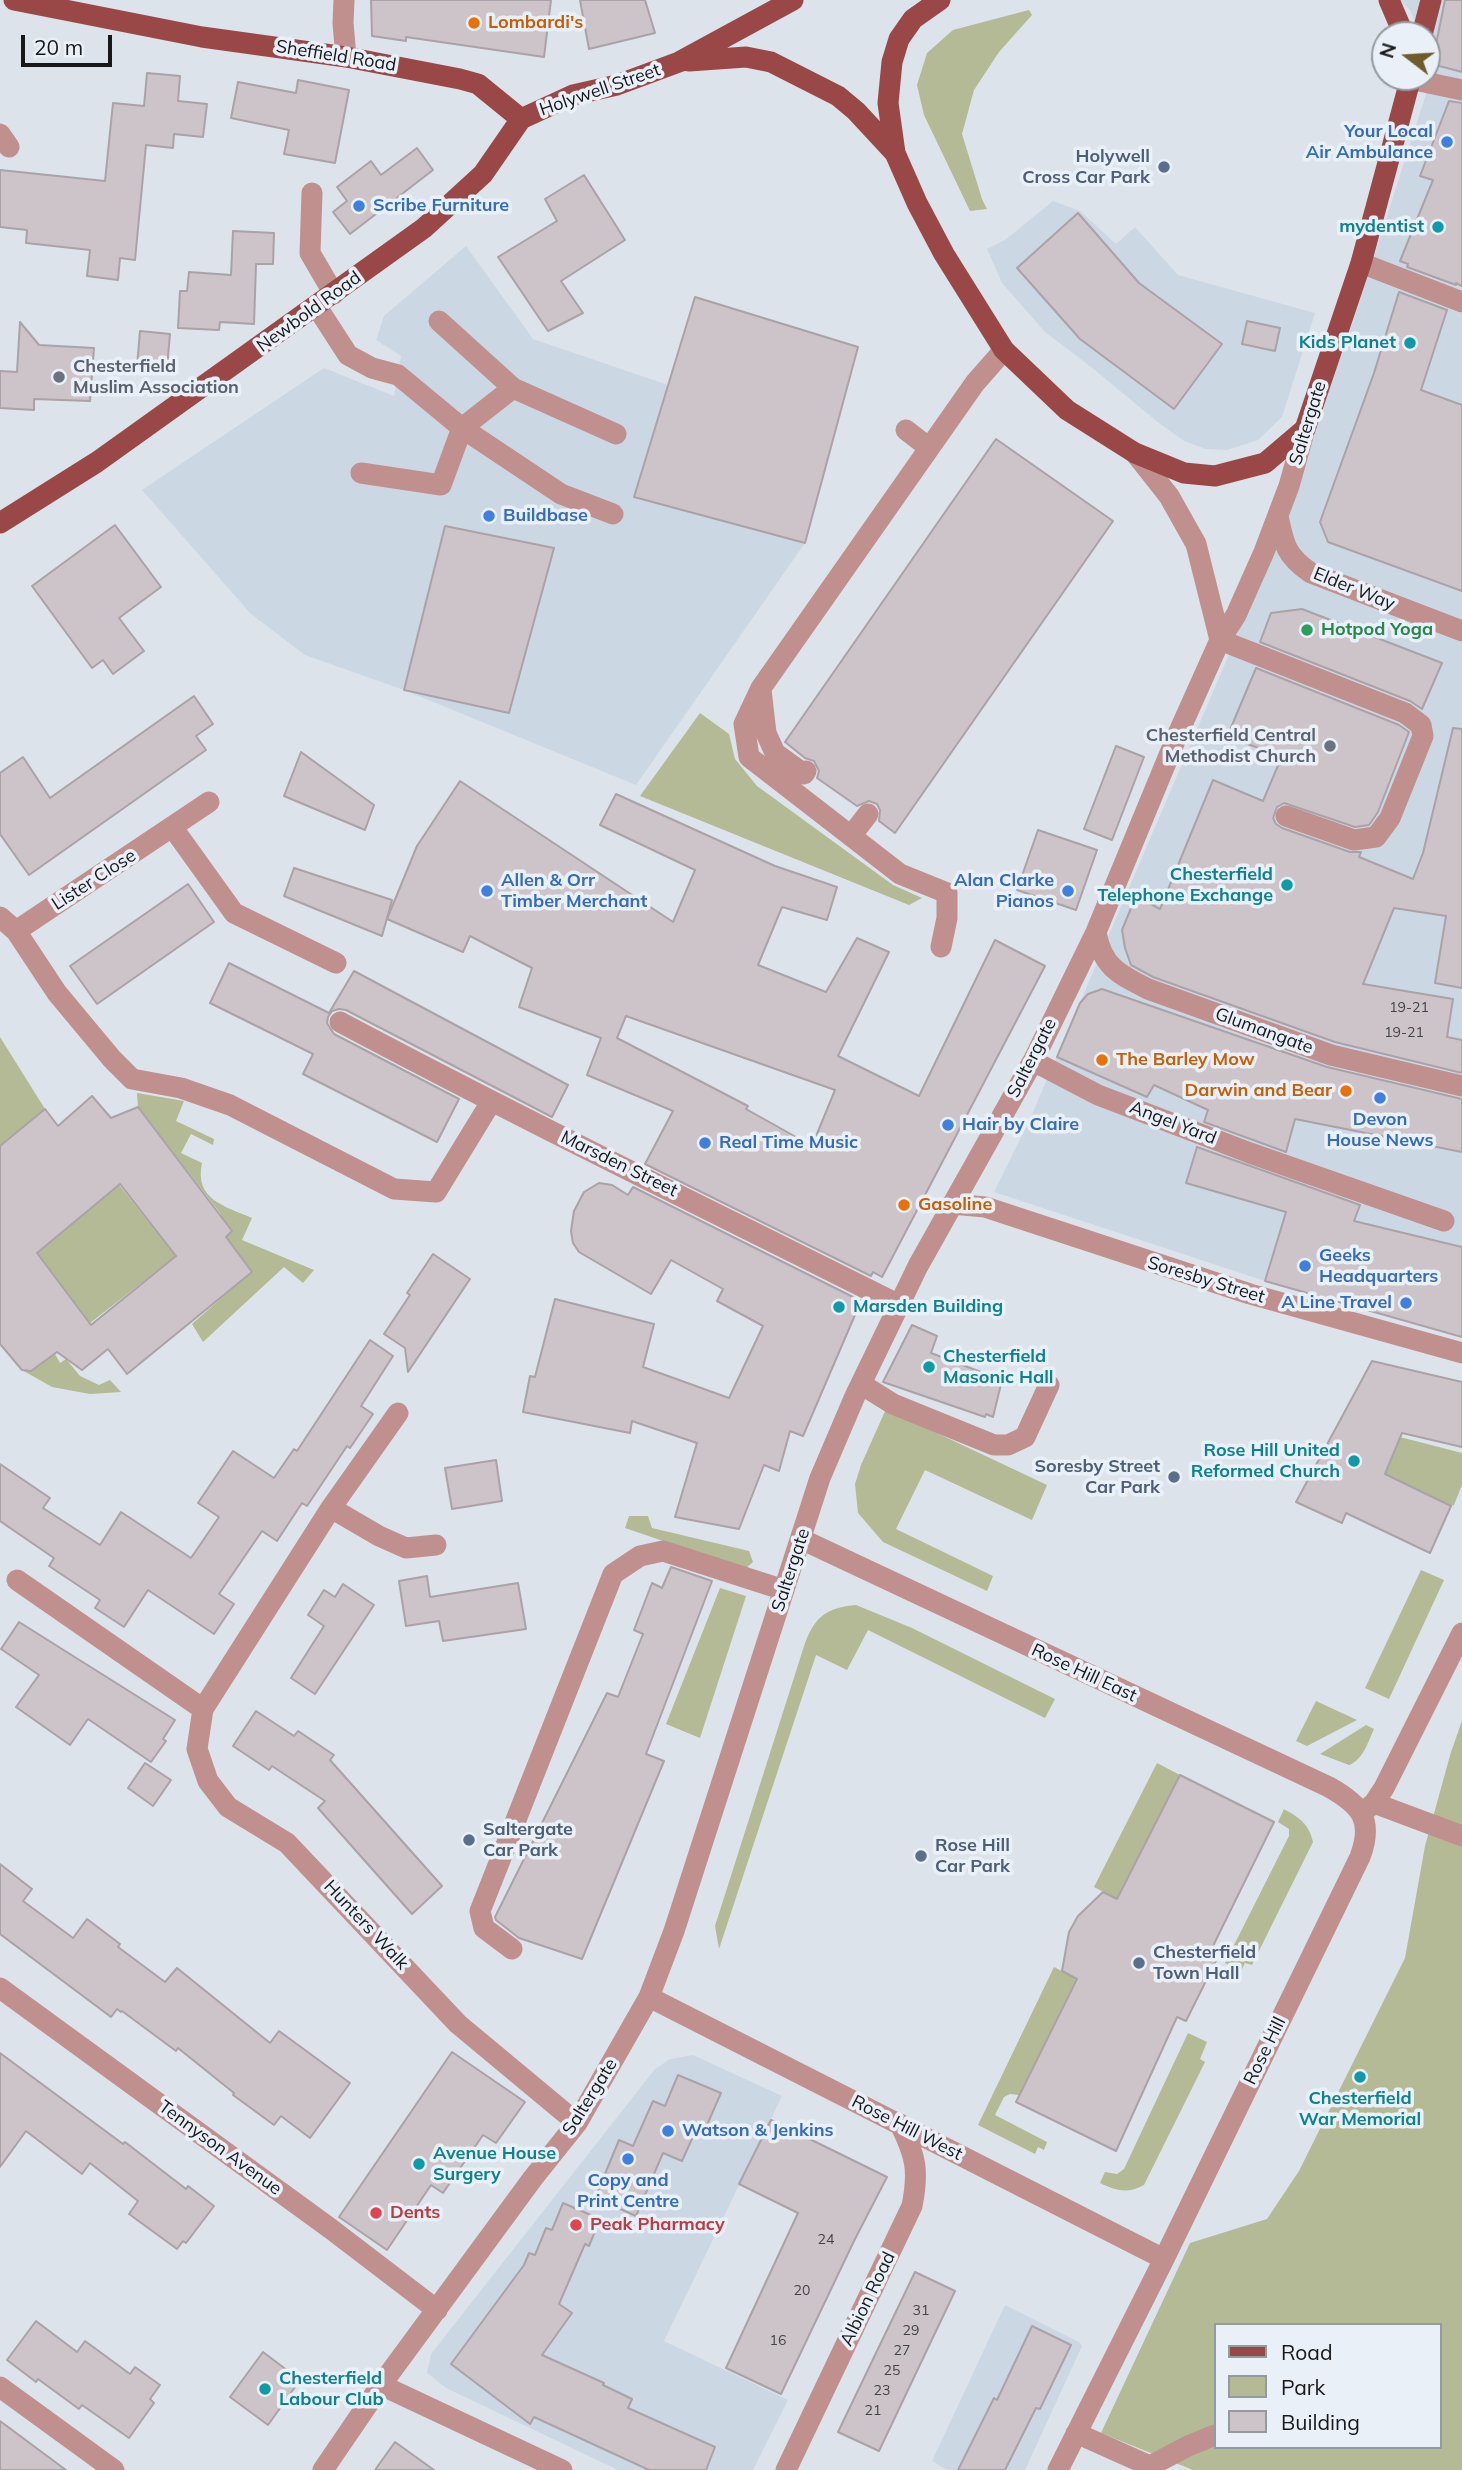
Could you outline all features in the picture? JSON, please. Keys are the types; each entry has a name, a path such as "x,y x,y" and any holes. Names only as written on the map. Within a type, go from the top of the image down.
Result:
{"main road":[{"name":"Sheffield Road","path":"14,0 202,37 346,57 478,84 521,119"},
{"name":"Holywell Street","path":"521,119 573,95 617,85 679,62 793,0"},
{"path":"940,0 913,19 899,39 892,62 888,103 895,153 944,254 1004,350 1067,410 1135,453 1184,473 1215,476 1265,463 1305,429"},
{"path":"1389,0 1398,21"},
{"path":"1426,21 1431,0"},
{"name":"Holywell Street","path":"679,62 746,57 771,62 838,96 856,111 895,153"},
{"name":"Saltergate","path":"1305,429 1361,263 1407,91"},
{"name":"Newbold Road","path":"0,523 97,462 424,228 483,174 521,119"}],"street":[{"path":"344,0 346,57"},
{"path":"1441,85 1462,90"},
{"path":"312,193 310,253 348,355 372,368 398,375 462,428 561,494 612,514"},
{"path":"1361,263 1462,302"},
{"path":"439,321 513,388 616,434"},
{"path":"941,947 947,918 947,893 900,874 749,757 744,724 761,688 928,447 975,383 1004,350"},
{"path":"360,473 441,485 462,428 513,388"},
{"name":"Saltergate","path":"323,2470 381,2385 533,2178 577,2123 649,1997 674,1931 820,1478 899,1305 952,1204 1033,1061 1096,932 1177,736 1220,640 1236,615 1278,516 1305,429"},
{"path":"906,430 928,447"},
{"path":"1135,453 1170,496 1196,544 1220,640 1405,713 1421,725 1423,736 1419,747 1390,818 1376,837 1354,840 1286,816"},
{"name":"Elder Way","path":"1278,516 1284,544 1294,562 1311,573 1462,631"},
{"path":"761,688 766,733 775,753 804,774 806,771"},
{"name":"Lister Close","path":"6,925 173,828 209,802"},
{"path":"851,836 868,814"},
{"path":"173,828 234,913 335,962"},
{"path":"6,925 57,993 111,1059 132,1079 181,1088 230,1105 394,1189 436,1192 491,1102"},
{"name":"Glumangate","path":"1096,932 1100,951 1111,966 1121,975 1148,989 1331,1055 1462,1086"},
{"name":"Marsden Street","path":"340,1022 491,1102 899,1305"},
{"name":"Angel Yard","path":"1033,1061 1098,1095 1444,1221"},
{"name":"Soresby Street","path":"952,1204 985,1207 1102,1236 1250,1294 1462,1353"},
{"path":"861,1384 893,1404 994,1445 1008,1445 1026,1437 1049,1385"},
{"name":"Hunters Walk","path":"398,1413 331,1508 203,1709 197,1749 208,1781 228,1807 287,1843 458,2024 577,2123"},
{"path":"331,1508 379,1536 406,1548 436,1545"},
{"name":"Rose Hill East","path":"801,1539 1329,1787 1368,1808 1462,1836"},
{"path":"512,1949 484,1928 480,1911 613,1574 640,1556 663,1551 784,1590"},
{"path":"17,1580 203,1709"},
{"path":"1368,1808 1384,1788 1462,1633"},
{"name":"Rose Hill","path":"1058,2470 1360,1857 1365,1843 1368,1808"},
{"name":"Tennyson Avenue","path":"0,1988 331,2229 437,2310"},
{"name":"Rose Hill West","path":"649,1997 1164,2259"},
{"name":"Albion Road","path":"786,2470 912,2206 917,2183 917,2166 900,2124"},
{"path":"381,2385 562,2470"},
{"path":"0,2386 114,2470"},
{"path":"1076,2433 1154,2468 1188,2446 1214,2435"}],"shaded area":[{"path":"1400,0 1462,0 1462,1337 1265,1281 994,1192 1030,1119 1233,645 1352,325 1427,91 1441,91 1441,21 1415,21 1410,10"},
{"path":"1053,201 1080,211 1116,244 1135,227 1178,275 1315,313 1282,417 1258,440 1227,450 1206,449 1184,441 1045,332 1002,283 987,249 1005,240"},
{"name":"Buildbase","path":"466,246 533,339 668,385 695,297 858,347 805,543 636,785 404,690 305,655 251,614 142,490 324,368 394,396 401,356 376,340 384,316"},
{"path":"693,2055 782,2096 664,2341 788,2400 753,2470 618,2470 446,2388 427,2373 431,2354 655,2069 670,2059"},
{"path":"1005,2305 1079,2342 1082,2346 1025,2470 947,2470 932,2461"}],"green space":[{"path":"1029,10 1032,15 999,52 974,90 962,134 987,209 970,211 924,115 917,85 927,53 953,30"},
{"path":"700,713 729,734 735,759 757,786 893,885 922,898 909,905 640,796"},
{"path":"0,1037 45,1109 0,1146"},
{"path":"137,1093 184,1101 176,1121 214,1139 213,1145 191,1134 181,1153 202,1163 203,1186 214,1200 252,1218 242,1240 314,1270 303,1283 284,1267 203,1342 192,1324 251,1272 226,1237 220,1213 138,1107"},
{"path":"119,1185 176,1256 90,1323 37,1253"},
{"path":"55,1354 60,1363 66,1359 80,1376 99,1385 110,1380 121,1392 90,1394 52,1387 22,1370"},
{"path":"886,1409 1047,1485 1032,1520 925,1470 896,1529 993,1576 987,1591 883,1542 858,1513 855,1484"},
{"path":"1400,1437 1462,1453 1462,1485 1454,1505 1451,1506 1385,1474"},
{"path":"629,1516 648,1516 652,1528 749,1551 753,1562 745,1569 625,1528"},
{"path":"1421,1570 1444,1580 1389,1699 1365,1688"},
{"path":"720,1588 746,1596 700,1738 666,1724"},
{"path":"856,1605 912,1628 1055,1699 1045,1718 868,1630 847,1670 816,1655 719,1949 715,1926 805,1643 818,1619 837,1608"},
{"path":"1316,1701 1357,1720 1307,1746 1296,1741"},
{"path":"1462,1721 1462,2470 1193,2470 1101,2433 1190,2243 1267,2219 1299,2171 1405,1958 1425,1846"},
{"path":"1366,1725 1374,1729 1354,1763 1349,1765 1320,1754"},
{"path":"1157,1763 1180,1775 1117,1899 1094,1887"},
{"path":"1284,1809 1303,1822 1313,1842 1252,1965 1245,1963 1241,1971 1225,1963 1289,1836 1289,1829 1278,1822"},
{"path":"1054,1967 1077,1979 1019,2095 1010,2094 1004,2097 995,2115 1047,2142 1044,2150 1038,2147 1035,2154 978,2125"},
{"path":"1188,2033 1207,2042 1200,2059 1205,2062 1144,2185 1132,2190 1122,2190 1100,2183 1105,2172 1117,2174 1124,2169"}],"building":[{"path":"371,0 551,0 544,57 406,37 406,41 372,36"},
{"path":"580,0 645,0 655,33 589,49"},
{"path":"1445,0 1462,0 1462,72 1441,66 1441,21"},
{"path":"147,73 180,76 178,101 207,104 203,137 174,134 173,148 146,145 135,260 120,258 118,280 87,276 90,250 26,243 27,230 0,227 0,170 105,181 113,103 144,106"},
{"path":"298,80 349,90 335,163 284,154 289,130 231,118 238,82 296,93"},
{"name":"mydentist","path":"1449,101 1462,103 1462,286 1407,267 1408,264 1400,261 1433,180 1420,176"},
{"path":"417,148 433,170 350,234 333,212 347,201 337,187 371,161 381,175"},
{"path":"584,175 625,240 561,281 583,313 548,331 498,257 557,221 545,199"},
{"path":"1078,213 1139,283 1222,344 1174,409 1080,339 1017,268"},
{"path":"233,231 274,233 273,264 256,264 254,324 220,322 219,330 178,328 180,291 187,291 189,272 231,275"},
{"path":"1399,292 1447,310 1421,390 1462,405 1462,591 1328,542 1320,522 1374,373"},
{"path":"695,297 858,347 805,543 634,497"},
{"path":"1247,321 1280,328 1275,351 1242,344"},
{"path":"20,322 39,345 94,348 90,401 34,399 34,410 0,408 0,371 17,372"},
{"path":"140,331 170,334 167,368 137,366"},
{"path":"996,439 1113,521 895,833 879,821 880,810 877,804 869,801 857,806 817,778 819,771 814,761 805,758 785,742"},
{"path":"115,525 161,587 119,618 144,651 113,674 103,660 92,668 32,586"},
{"path":"445,526 554,548 509,713 404,690"},
{"path":"1302,609 1442,663 1422,709 1410,701 1260,642 1271,613"},
{"path":"1256,668 1399,725 1409,732 1378,812 1369,825 1355,827 1284,803 1277,807 1273,818 1282,828 1350,852 1361,852 1359,857 1413,879 1423,853 1453,728 1462,729 1462,988 1435,983 1446,916 1394,908 1363,984 1453,999 1447,1037 1462,1040 1462,1073 1335,1042 1153,977 1131,965 1122,930 1136,896 1160,909 1213,780 1263,801 1282,756 1227,737"},
{"path":"194,696 213,724 196,736 206,750 29,875 0,834 0,773 23,757 50,798"},
{"path":"1116,746 1144,757 1112,840 1084,829"},
{"path":"301,752 374,805 365,830 284,796"},
{"path":"460,781 673,922 695,870 600,825 616,794 775,866 837,887 827,920 782,907 758,965 826,992 857,938 889,952 838,1056 919,1096 995,940 1045,966 882,1277 873,1272 871,1276 645,1164 673,1111 587,1075 601,1038 519,1007 532,968 470,936 463,952 387,919 417,846","holes":["626,1016 835,1090 812,1146 746,1109 748,1106 617,1038"]},
{"path":"1038,830 1097,850 1076,910 1017,890"},
{"path":"294,868 392,900 382,936 284,896"},
{"path":"188,884 214,922 97,1004 70,966"},
{"path":"229,963 329,1013 354,971 568,1085 552,1117 346,1010 332,1011 327,1023 334,1034 459,1099 437,1142 303,1074 313,1054 210,1003"},
{"path":"1102,989 1327,1067 1462,1099 1462,1152 1295,1119 1286,1152 1204,1122 1208,1110 1154,1085 1147,1097 1057,1057 1080,1003 1088,994"},
{"path":"92,1096 111,1118 138,1107 232,1231 226,1237 252,1272 127,1374 108,1349 82,1370 57,1352 31,1371 22,1370 0,1344 0,1146 45,1109 58,1126","holes":["120,1184 176,1256 91,1325 37,1253"]},
{"path":"1197,1147 1360,1205 1354,1221 1462,1247 1462,1337 1265,1281 1286,1212 1186,1183"},
{"path":"599,1183 612,1185 628,1195 633,1187 861,1301 803,1436 790,1431 779,1471 764,1465 739,1529 675,1517 697,1443 632,1421 630,1433 523,1412 530,1376 535,1377 555,1299 654,1324 643,1367 729,1398 763,1326 717,1301 723,1289 671,1260 651,1294 579,1252 573,1243 571,1231 574,1211 584,1192"},
{"path":"433,1254 470,1279 408,1372 405,1348 384,1334"},
{"name":"Chesterfield Masonic Hall","path":"912,1325 937,1336 931,1353 1002,1380 993,1417 986,1414 985,1417 883,1382"},
{"path":"370,1340 393,1356 361,1406 373,1414 350,1448 347,1446 307,1506 302,1503 277,1541 262,1531 219,1594 234,1604 214,1634 148,1590 124,1627 95,1608 100,1600 49,1566 54,1558 0,1521 0,1464 50,1498 43,1508 100,1545 121,1512 191,1558 219,1517 198,1503 233,1451 274,1478 294,1449 297,1451"},
{"name":"Rose Hill United Reformed Church","path":"1372,1361 1462,1382 1462,1447 1402,1433 1385,1474 1451,1506 1430,1553 1346,1513 1342,1523 1296,1502"},
{"path":"496,1460 502,1501 452,1509 445,1468"},
{"path":"671,1567 712,1581 646,1754 664,1761 582,1959 519,1938 495,1917 607,1693 618,1697 643,1634 634,1630 652,1583 662,1588"},
{"path":"427,1576 430,1597 518,1583 526,1629 443,1641 439,1621 406,1626 399,1581"},
{"path":"343,1584 374,1605 315,1694 291,1678 324,1626 308,1615 324,1590 335,1597"},
{"path":"19,1622 175,1720 163,1739 166,1741 151,1762 88,1719 70,1745 16,1707 39,1675 1,1649"},
{"path":"256,1711 294,1736 298,1731 334,1755 330,1760 442,1886 412,1914 318,1808 325,1801 272,1766 269,1770 233,1746"},
{"path":"145,1763 171,1780 153,1806 128,1788"},
{"name":"Chesterfield Town Hall","path":"1180,1775 1274,1822 1213,1946 1221,1951 1186,2021 1177,2017 1116,2151 1016,2102 1077,1979 1062,1971 1069,1932 1078,1916 1103,1892 1117,1899"},
{"path":"0,1864 32,1889 23,1901 73,1938 87,1919 120,1944 118,1947 165,1982 177,1968 270,2043 279,2031 350,2083 310,2138 281,2116 274,2125 233,2095 234,2093 178,2048 176,2051 122,2011 117,2009 111,2017 0,1934"},
{"name":"Avenue House Surgery","path":"452,2052 525,2102 496,2143 483,2135 443,2193 431,2185 387,2250 339,2217"},
{"path":"0,2053 123,2144 125,2142 186,2189 188,2186 214,2206 186,2243 183,2241 177,2249 129,2214 138,2201 90,2163 82,2174 26,2131 0,2167"},
{"path":"678,2075 721,2093 707,2125 700,2121 682,2161 663,2153 636,2216 595,2198 619,2140 633,2146 653,2101 665,2106"},
{"path":"771,2120 887,2177 781,2394 726,2368 798,2213 739,2184"},
{"path":"563,2203 600,2219 589,2246 585,2244 559,2304 572,2313 542,2355 632,2399 628,2408 715,2447 706,2470 649,2470 534,2417 530,2424 451,2364 524,2265 529,2253 535,2255 546,2228 552,2230"},
{"path":"915,2272 955,2291 879,2451 838,2432"},
{"path":"36,2321 77,2352 85,2341 130,2374 135,2367 160,2385 150,2399 154,2403 129,2438 82,2405 79,2409 38,2379 36,2382 7,2360"},
{"path":"1032,2326 1071,2345 1040,2409 1036,2408 1005,2470 958,2470 994,2398 997,2400"},
{"name":"Chesterfield Labour Club","path":"263,2352 300,2380 268,2425 230,2397"},
{"path":"0,2421 66,2470 0,2470"},
{"path":"395,2442 434,2470 375,2470"}],"place":[{"name":"Lombardi's","path":"474,23"},
{"name":"Your Local Air Ambulance","path":"1447,142"},
{"name":"Holywell Cross Car Park","path":"1164,167"},
{"name":"Scribe Furniture","path":"359,206"},
{"name":"mydentist","path":"1438,227"},
{"name":"Kids Planet","path":"1410,343"},
{"name":"Chesterfield Muslim Association","path":"59,377"},
{"name":"Buildbase","path":"489,516"},
{"name":"Hotpod Yoga","path":"1307,630"},
{"name":"Chesterfield Central Methodist Church","path":"1330,746"},
{"name":"Chesterfield Telephone Exchange","path":"1287,885"},
{"name":"Allen & Orr Timber Merchant","path":"487,891"},
{"name":"Alan Clarke Pianos","path":"1068,891"},
{"name":"The Barley Mow","path":"1102,1060"},
{"name":"Darwin and Bear","path":"1346,1091"},
{"name":"Devon House News","path":"1380,1098"},
{"name":"Hair by Claire","path":"948,1125"},
{"name":"Real Time Music","path":"705,1143"},
{"name":"Gasoline","path":"904,1205"},
{"name":"Geeks Headquarters","path":"1305,1266"},
{"name":"A Line Travel","path":"1406,1303"},
{"name":"Marsden Building","path":"839,1307"},
{"name":"Chesterfield Masonic Hall","path":"929,1367"},
{"name":"Rose Hill United Reformed Church","path":"1354,1461"},
{"name":"Soresby Street Car Park","path":"1174,1477"},
{"name":"Saltergate Car Park","path":"469,1840"},
{"name":"Rose Hill Car Park","path":"921,1856"},
{"name":"Chesterfield Town Hall","path":"1139,1963"},
{"name":"Chesterfield War Memorial","path":"1360,2077"},
{"name":"Watson & Jenkins","path":"668,2131"},
{"name":"Copy and Print Centre","path":"628,2159"},
{"name":"Avenue House Surgery","path":"419,2164"},
{"name":"Dents","path":"376,2213"},
{"name":"Peak Pharmacy","path":"576,2225"},
{"name":"Chesterfield Labour Club","path":"265,2389"}]}
